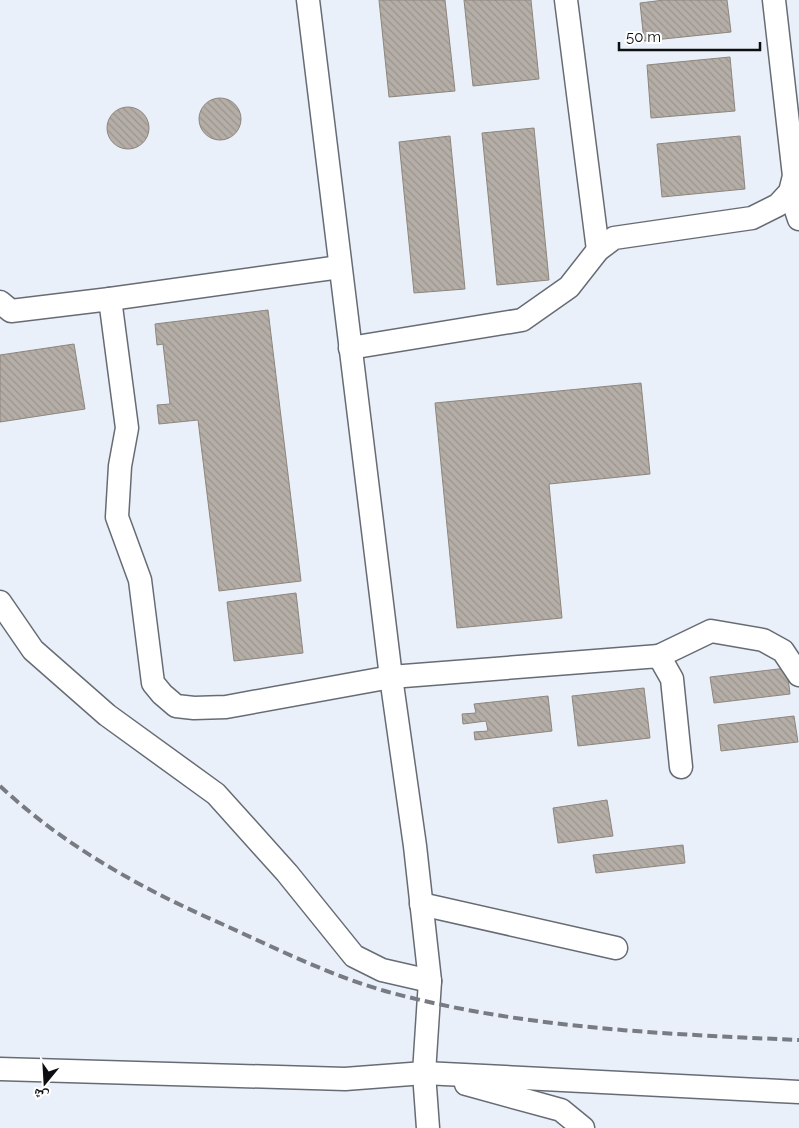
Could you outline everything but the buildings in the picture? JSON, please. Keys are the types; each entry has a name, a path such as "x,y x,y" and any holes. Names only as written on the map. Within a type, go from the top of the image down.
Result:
{"street":[{"path":"308,0 391,677 422,904 430,982 424,1072 428,1128"},
{"path":"566,0 598,250"},
{"path":"350,348 522,320 569,287 598,250 614,238 752,218 778,205 790,192 794,176 774,0"},
{"path":"790,192 799,218"},
{"path":"0,302 11,311 340,267"},
{"path":"110,299 127,428 120,466 117,517 140,580 154,683 162,694 176,706 194,708 226,707 391,677 659,656 711,631 763,640 783,651 799,675"},
{"path":"0,602 34,650 108,714 216,794 287,873 354,956 382,970 430,982"},
{"path":"659,656 672,679 681,766"},
{"path":"422,904 616,948"},
{"path":"0,1069 345,1079 424,1072 799,1092"},
{"path":"424,1072 561,1110 583,1128"}],"railway":[{"path":"0,786 50,828 133,881 282,952 364,985 436,1003 538,1021 643,1032 799,1040"}]}
